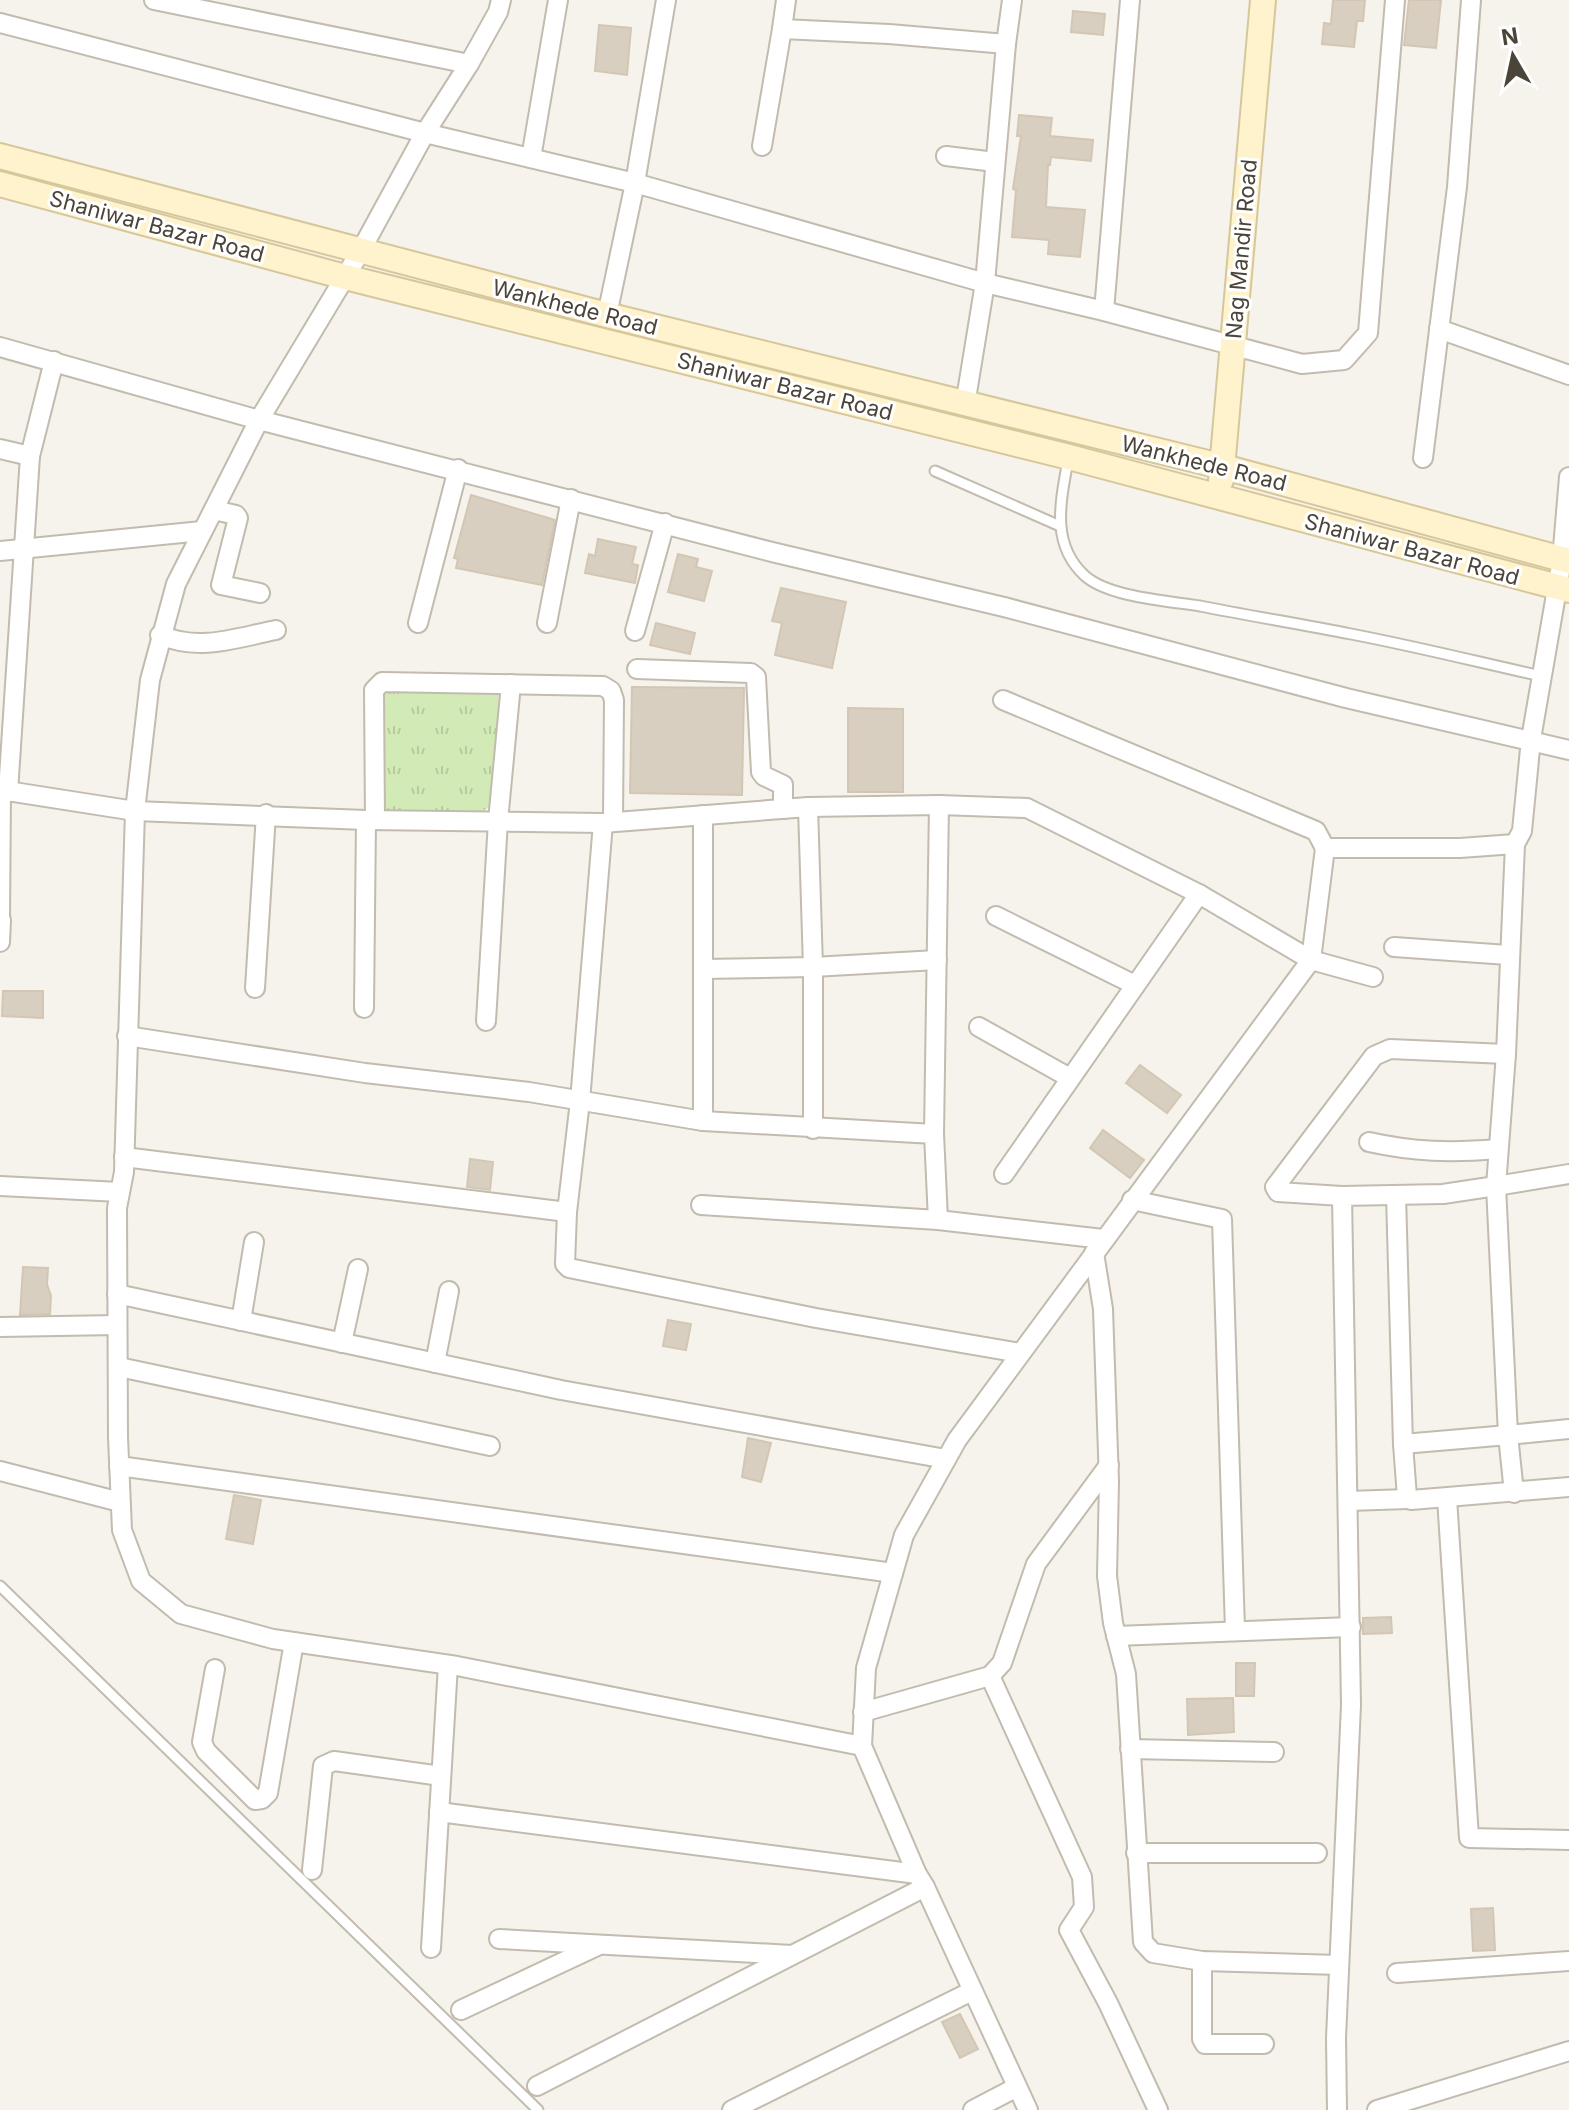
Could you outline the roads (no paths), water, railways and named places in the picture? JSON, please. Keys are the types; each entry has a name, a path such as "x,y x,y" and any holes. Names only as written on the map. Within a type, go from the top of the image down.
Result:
{"main road":[{"name":"Nag Mandir Road","path":"1218,497 1224,467 1263,0"},
{"name":"Wankhede Road","path":"0,156 607,315 1224,467 1566,560"},
{"name":"Shaniwar Bazar Road","path":"0,184 345,277 1069,457 1563,589"}],"street":[{"path":"154,0 217,7 469,64"},
{"path":"501,0 498,12 469,64 425,133 360,252 259,420 176,584 160,635 150,680 135,811 124,1157 117,1208 122,1530 141,1581 181,1614 273,1639 448,1665 862,1746"},
{"path":"531,158 558,0"},
{"path":"607,315 635,183 666,0"},
{"path":"762,146 786,0"},
{"path":"965,405 985,283 1012,0"},
{"path":"1104,311 1130,0"},
{"path":"0,23 425,133 635,183 985,283 1302,364 1344,360 1368,333 1395,0"},
{"path":"1423,458 1457,187 1471,0"},
{"path":"782,29 1006,44"},
{"path":"946,156 995,162"},
{"path":"1439,329 1569,375"},
{"path":"0,347 259,420 772,552 1004,607 1346,698 1569,750"},
{"path":"0,942 3,791 25,548 30,456 54,361"},
{"path":"0,449 30,456"},
{"path":"418,623 458,469"},
{"path":"1514,1493 1508,1435 1496,1186 1497,1149 1506,1054 1515,844 1522,831 1541,676 1563,589 1569,477"},
{"path":"547,623 571,499"},
{"path":"214,510 238,518 221,585 260,593"},
{"path":"635,631 665,523"},
{"path":"0,551 202,531"},
{"path":"160,635 178,643 198,645 276,630"},
{"path":"637,669 751,673 756,677 761,772 783,785 783,809"},
{"path":"364,1008 374,690 377,685 382,682 603,686 611,691 614,700 608,823 567,1212 564,1259 569,1268 816,1318 1020,1353"},
{"path":"486,1021 498,821 511,684"},
{"path":"1003,700 1316,831 1325,848 1311,960 957,1440 904,1535 866,1668 862,1746 1028,2110"},
{"path":"3,791 135,811 371,820 608,823 808,807 939,805 1027,808 1199,894 1311,960 1373,977"},
{"path":"938,1220 934,1134 939,805"},
{"path":"808,807 813,967 813,1129"},
{"path":"255,988 266,814"},
{"path":"703,815 703,1121"},
{"path":"1325,848 1460,848 1515,844"},
{"path":"1004,1174 1199,894"},
{"path":"996,916 1135,985"},
{"path":"1394,947 1508,955"},
{"path":"703,969 937,960"},
{"path":"979,1027 1070,1078"},
{"path":"127,1036 703,1121 934,1134"},
{"path":"1506,1054 1390,1049 1374,1056 1275,1187 1278,1192 1342,1196 1443,1194 1569,1174"},
{"path":"1369,1142 1406,1150 1448,1153 1497,1149"},
{"path":"124,1157 567,1212"},
{"path":"0,1186 120,1192"},
{"path":"1396,1195 1403,1444 1408,1499"},
{"path":"1337,2110 1336,2038 1351,1705 1342,1196"},
{"path":"1132,1200 1222,1219 1235,1630"},
{"path":"701,1205 938,1220 1098,1246"},
{"path":"241,1321 254,1242"},
{"path":"1098,1246 1109,1465 1107,1576 1116,1636 1126,1674 1143,1942 1153,1953 1202,1961 1339,1965"},
{"path":"342,1343 358,1269"},
{"path":"435,1363 449,1291"},
{"path":"117,1294 561,1390 946,1459"},
{"path":"0,1327 117,1325"},
{"path":"119,1367 490,1446"},
{"path":"1403,1444 1569,1429"},
{"path":"863,1712 990,1676 1002,1663 1036,1564 1109,1465"},
{"path":"119,1466 893,1573"},
{"path":"0,1471 120,1502"},
{"path":"1348,1501 1447,1498 1569,1487"},
{"path":"1447,1498 1469,1838 1569,1840"},
{"path":"1116,1636 1351,1627"},
{"path":"215,1669 202,1742 206,1751 255,1800 262,1799 268,1793 294,1642"},
{"path":"431,1948 448,1665"},
{"path":"990,1676 1082,1877 1084,1907 1069,1930 1108,2003 1158,2110"},
{"path":"1130,1749 1274,1752"},
{"path":"312,1870 323,1766 326,1762 441,1776"},
{"path":"439,1812 921,1881"},
{"path":"1136,1853 1317,1853"},
{"path":"537,2086 793,1955 921,1881"},
{"path":"499,1939 793,1955"},
{"path":"461,2010 600,1944"},
{"path":"1202,1961 1202,2039 1205,2044 1264,2044"},
{"path":"1397,1973 1569,1961"},
{"path":"732,2110 972,1991"},
{"path":"1377,2110 1569,2051"},
{"path":"973,2110 1017,2087"}],"lane":[{"path":"1069,457 1059,513 1060,526 1066,547 1081,573 1093,583 1111,589 1353,634 1541,676"},
{"path":"935,471 1060,526"},
{"path":"0,1586 538,2110"}]}
